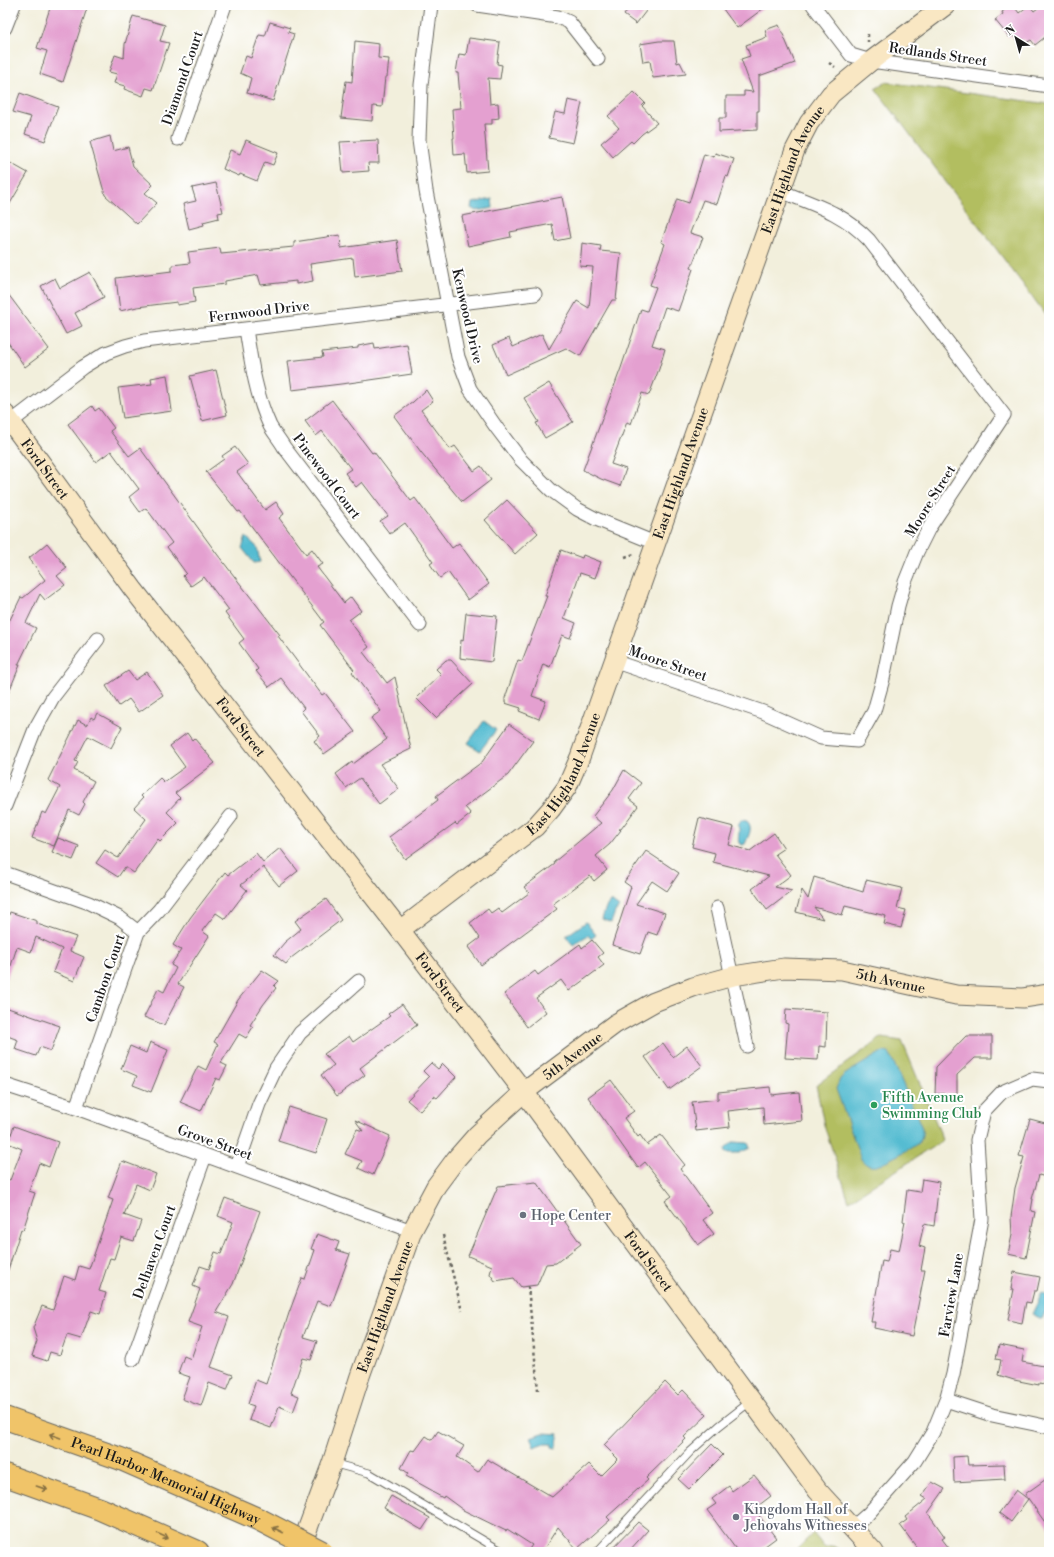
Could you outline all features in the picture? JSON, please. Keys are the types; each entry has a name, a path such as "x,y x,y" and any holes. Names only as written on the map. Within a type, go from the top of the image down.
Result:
{"highway":[{"name":"Pearl Harbor Memorial Highway","path":"5,1418 121,1459 260,1520 322,1552"},
{"path":"5,1476 100,1509 198,1552"}],"main road":[{"name":"East Highland Avenue","path":"400,930 535,827 568,787 580,757 795,150 809,124 831,94 871,61 946,5"},
{"name":"Ford Street","path":"8,418 133,589 400,930 524,1092 818,1491 874,1552"},
{"name":"5th Avenue","path":"524,1092 615,1024 654,1002 692,987 733,976 784,968 842,970 956,994 1023,998 1049,994"},
{"name":"East Highland Avenue","path":"299,1552 332,1463 360,1376 412,1232 436,1186 456,1159 477,1135 524,1092"}],"street":[{"path":"5,28 14,5"},
{"name":"Diamond Court","path":"178,139 225,5"},
{"name":"Kenwood Drive","path":"431,5 421,86 419,140 426,191 447,304 458,357 470,388 496,427 521,460 551,490 577,509 628,533 655,543"},
{"path":"477,5 558,16 569,22 598,59"},
{"name":"Redlands Street","path":"813,5 851,55 871,61 1049,86"},
{"name":"Moore Street","path":"613,661 763,712 821,738 857,741 874,711 884,679 900,600 905,582 917,552 929,528 1004,415 869,240 838,214 780,191"},
{"name":"Fernwood Drive","path":"8,418 106,353 144,341 535,294"},
{"name":"Pinewood Court","path":"246,329 254,373 264,411 271,427 284,447 420,625"},
{"path":"5,806 35,729 53,697 98,639"},
{"name":"Cambon Court","path":"76,1108 138,932 159,910 231,816"},
{"path":"5,873 89,903 120,918 138,932"},
{"path":"717,908 747,1046"},
{"path":"237,1167 260,1104 276,1068 300,1033 359,981"},
{"name":"Farview Lane","path":"852,1528 868,1514 915,1461 933,1432 946,1400 953,1374 982,1219 977,1140 984,1112 1002,1092 1032,1079 1049,1081"},
{"name":"Grove Street","path":"5,1084 76,1108 412,1232"},
{"name":"Delhaven Court","path":"133,1359 205,1156"},
{"path":"946,1400 992,1415 1049,1427"}],"lane":[{"path":"597,1552 690,1452 719,1426 751,1401"},
{"path":"332,1463 369,1473 503,1552"}],"path":[{"path":"868,34 868,42"},
{"path":"829,63 835,67"},
{"path":"625,557 634,554"},
{"path":"443,1235 462,1311"},
{"path":"528,1286 538,1390"}],"green space":[{"path":"885,82 1049,104 1049,319 875,88"},
{"name":"Fifth Avenue Swimming Club","path":"881,1038 902,1041 940,1132 942,1141 849,1201 824,1125 816,1085"},
{"path":"813,1533 825,1548 834,1546 844,1552 794,1552"}],"water":[{"path":"492,199 493,208 476,211 471,208 472,203"},
{"path":"246,537 257,547 260,562 254,563 242,548"},
{"path":"484,721 496,730 480,751 468,743"},
{"path":"741,820 747,821 750,826 749,835 745,844 742,845 739,843 738,826"},
{"path":"611,901 619,907 615,912 611,923 602,919 606,907"},
{"path":"586,922 596,935 591,939 588,935 573,945 566,936"},
{"path":"880,1053 889,1053 893,1061 922,1128 922,1136 917,1144 900,1154 877,1166 870,1166 861,1159 836,1089 840,1079 844,1075"},
{"path":"733,1142 748,1143 750,1148 739,1153 726,1153 725,1149"},
{"path":"1042,1293 1049,1297 1049,1304 1042,1319 1032,1314"},
{"path":"543,1433 559,1434 556,1448 552,1447 552,1444 541,1444 534,1447 530,1437"}],"building":[{"path":"51,5 88,5 63,82 40,74 47,51 37,48"},
{"path":"631,5 638,5 646,11 636,24 624,15"},
{"path":"720,5 768,5 737,28"},
{"path":"1011,5 1013,5 1019,13 1029,5 1034,11 1042,5 1049,5 1049,34 1035,45 1031,40 1026,43 1023,39 1018,42 1012,34 1009,37 995,20"},
{"path":"133,16 165,25 160,41 169,43 153,90 146,88 143,96 124,89 125,86 114,83 117,74 109,72 115,55 124,58 125,44"},
{"path":"270,22 290,28 288,32 294,34 273,101 247,93 251,78 240,73 246,56 251,58 259,35 265,36"},
{"path":"779,25 795,63 759,76 759,111 757,111 757,130 719,132 719,118 726,118 726,96 744,96 744,91 753,92 741,59 750,56 746,45 767,37 765,30"},
{"path":"469,38 500,42 497,64 502,65 500,79 488,78 490,104 498,103 499,118 492,119 492,124 484,124 488,171 467,173 465,154 454,155 452,109 461,108 458,73 456,73 459,54 466,55"},
{"path":"355,41 379,44 378,58 389,59 387,77 385,77 382,107 373,106 372,121 341,118 346,81 352,82"},
{"path":"659,41 674,41 677,63 680,62 686,74 653,78 650,61 643,62 640,44"},
{"path":"634,92 645,103 642,106 657,123 633,143 631,141 613,157 601,143 619,128 608,116"},
{"path":"20,93 58,107 45,141 25,134 31,117 13,112"},
{"path":"568,100 582,103 573,143 549,138 555,112 565,114"},
{"path":"110,136 113,151 128,147 133,166 153,185 145,193 157,203 137,224 105,195 90,142"},
{"path":"246,140 278,153 273,165 265,162 257,181 240,174 239,176 223,169 230,150 240,154"},
{"path":"378,140 379,163 368,163 369,171 343,173 340,142"},
{"path":"715,153 734,159 728,177 726,176 717,204 703,200 690,233 703,237 691,268 693,269 678,311 665,307 652,345 665,349 659,369 649,395 642,393 631,424 627,422 611,464 626,469 620,486 583,470 641,309 647,311 656,287 650,285 665,244 661,242 677,199 689,203 704,154 714,157"},
{"path":"5,160 28,173 5,212"},
{"path":"216,183 223,212 218,213 219,218 203,222 204,225 189,229 183,204 196,201 192,188"},
{"path":"562,197 570,238 555,241 552,224 510,232 511,237 468,246 462,216"},
{"path":"340,235 341,248 397,240 402,271 355,277 353,258 310,264 313,281 296,284 296,281 261,285 258,275 225,281 225,284 193,288 195,302 177,305 177,302 137,307 120,311 116,278 172,271 172,265 190,263 188,252 220,248 221,254 294,247 294,242"},
{"path":"582,243 601,246 600,251 621,253 616,300 612,300 580,356 566,348 506,375 493,345 509,338 513,347 542,334 549,349 577,301 589,308 593,267 580,266"},
{"path":"90,272 104,297 75,313 82,326 66,334 41,286 55,278 60,288"},
{"path":"5,290 49,349 25,367 5,338"},
{"path":"374,343 375,349 407,344 412,374 292,390 288,361 323,357 322,352 358,348 358,346"},
{"path":"216,370 227,415 202,421 190,376"},
{"path":"167,375 172,411 123,418 118,388 152,384 151,378"},
{"path":"549,383 573,422 545,438 536,423 539,422 524,398"},
{"path":"426,390 433,401 421,410 450,449 455,446 474,471 481,466 491,480 462,502 394,416"},
{"path":"332,400 411,501 415,498 452,548 459,543 489,584 468,600 448,572 440,578 430,564 433,562 405,523 390,534 380,521 388,516 362,482 356,487 345,473 351,469 322,431 316,436 305,421"},
{"path":"92,406 95,411 99,408 114,428 110,431 129,456 140,448 217,554 280,635 278,636 322,695 325,693 355,732 324,754 314,741 320,736 301,711 304,708 281,678 269,687 256,671 258,669 239,643 244,639 225,613 229,610 204,577 191,586 183,576 186,573 167,547 172,543 146,508 140,512 129,497 139,489 111,451 96,462 68,424"},
{"path":"235,447 248,464 237,472 265,510 276,502 284,514 279,518 306,554 312,549 323,564 317,567 344,603 351,597 361,611 349,620 369,647 363,652 387,683 395,677 411,749 380,764 399,789 379,804 360,778 346,788 336,774 352,762 353,764 387,739 371,718 381,711 352,672 354,670 320,625 324,622 240,511 238,512 206,472 224,459 222,456"},
{"path":"507,500 538,533 515,554 485,520"},
{"path":"47,543 67,568 57,576 65,585 45,600 40,594 26,623 36,628 18,665 20,665 5,701 5,630 21,597 23,598 45,580 29,558"},
{"path":"561,550 582,558 583,555 601,562 595,578 580,573 564,618 576,623 570,638 562,635 550,667 543,664 532,696 546,701 539,719 519,711 521,708 505,703 505,698 518,660 522,661 547,596 545,596"},
{"path":"466,613 497,616 492,662 460,658 461,640 463,641"},
{"path":"446,660 451,660 473,684 436,718 416,698 441,674 436,669"},
{"path":"128,671 135,680 147,672 163,695 139,712 129,699 119,706 106,686"},
{"path":"97,713 122,727 111,748 88,736 75,761 78,762 74,770 94,781 83,802 85,804 79,815 69,810 54,846 32,838 42,812 46,814 60,787 48,780 78,720 87,725 91,717 94,719"},
{"path":"509,724 533,741 508,775 465,807 471,814 457,825 455,823 405,859 389,837 438,800 436,796 482,762"},
{"path":"187,733 192,740 194,738 215,763 175,793 180,798 167,812 178,823 160,841 158,839 134,873 125,867 118,877 96,863 105,850 118,858 146,819 134,808 143,798 141,796 160,778 164,782 185,767 170,746"},
{"path":"624,770 641,783 629,799 638,806 621,829 619,829 621,830 610,844 596,856 607,870 594,881 590,876 553,904 557,909 481,965 468,947 480,938 470,923 488,909 491,913 498,908 502,913 529,893 524,887 555,864 554,862 601,823 593,816 613,790"},
{"path":"699,818 734,827 729,845 750,851 774,833 784,848 775,854 791,875 775,887 792,891 767,910 752,889 769,876 713,862 715,853 692,847"},
{"path":"58,838 79,846 73,860 52,852"},
{"path":"280,848 298,871 279,886 263,867 241,885 247,890 225,919 216,913 202,931 209,936 178,984 184,987 164,1025 144,1017 158,989 164,992 176,968 171,965 181,950 173,945 190,918 225,872 228,875 256,853 263,862"},
{"path":"646,851 679,873 667,891 652,881 636,904 665,913 657,935 648,932 640,954 612,945 631,887 624,882"},
{"path":"814,877 863,892 866,880 902,888 897,908 906,910 901,928 884,924 886,916 845,906 842,915 814,907 823,919 796,912 802,890 808,899"},
{"path":"326,899 341,920 291,958 286,964 274,955 285,942 301,929 295,921"},
{"path":"10,912 37,921 37,924 76,937 70,951 84,957 74,981 53,972 62,949 36,937 31,952 17,947 7,978 5,977 5,926"},
{"path":"592,940 603,953 598,957 604,965 569,991 561,980 536,998 546,1012 527,1027 504,994 535,971 538,975 580,944 582,948"},
{"path":"262,970 279,981 274,986 276,988 250,1025 253,1027 246,1038 239,1034 221,1063 227,1066 220,1080 216,1078 201,1111 180,1102 198,1066 206,1070 218,1044 214,1042 238,1000"},
{"path":"402,1004 417,1025 360,1068 365,1075 337,1096 321,1075 334,1065 324,1054 349,1036 353,1042 390,1016 388,1014"},
{"path":"5,1007 60,1026 51,1051 40,1047 36,1056 15,1049 18,1040 5,1035"},
{"path":"786,1009 827,1012 826,1047 819,1046 818,1060 785,1058 788,1024 785,1023"},
{"path":"966,1036 992,1036 992,1058 975,1058 957,1075 957,1093 935,1094 936,1067"},
{"path":"150,1042 168,1050 151,1092 133,1085 137,1076 121,1069 130,1046 146,1053"},
{"path":"663,1043 673,1057 687,1046 702,1066 669,1090 645,1057"},
{"path":"431,1063 438,1069 443,1064 456,1077 437,1098 434,1096 420,1111 407,1100 429,1077 423,1071"},
{"path":"611,1080 634,1111 624,1118 638,1137 640,1135 647,1145 661,1135 685,1165 680,1169 712,1213 703,1220 714,1234 698,1245 665,1201 672,1196 645,1162 638,1168 588,1097"},
{"path":"770,1087 771,1095 799,1092 802,1121 764,1125 763,1107 728,1111 730,1127 696,1131 692,1102 718,1099 718,1092"},
{"path":"289,1107 327,1119 316,1153 278,1141"},
{"path":"1030,1119 1049,1124 1049,1178 1039,1175 1032,1199 1031,1211 1035,1212 1026,1258 1008,1254 1012,1235 1011,1217 1015,1188 1024,1157 1019,1156"},
{"path":"355,1120 390,1136 373,1175 358,1168 362,1161 345,1154 357,1129 363,1131"},
{"path":"14,1126 58,1142 49,1167 39,1163 29,1191 35,1193 23,1230 21,1229 8,1270 5,1270 5,1178 10,1180 22,1149 8,1143"},
{"path":"122,1161 156,1174 150,1190 136,1184 124,1215 141,1221 134,1241 121,1237 114,1259 110,1258 99,1291 106,1293 100,1314 91,1311 81,1339 67,1335 60,1355 50,1352 47,1361 32,1356 37,1341 33,1328 42,1306 53,1310 64,1276 75,1280 79,1266 89,1269 113,1200 108,1198"},
{"path":"922,1179 939,1182 934,1226 924,1224 919,1246 925,1248 921,1270 925,1270 912,1336 874,1328 875,1322 871,1322 882,1261 887,1262 890,1249 899,1251 905,1222 903,1221 907,1190 920,1192"},
{"name":"Hope Center","path":"536,1182 581,1244 556,1263 546,1264 537,1285 521,1287 514,1278 495,1281 490,1274 492,1266 468,1256 498,1186"},
{"path":"225,1198 260,1211 233,1284 216,1312 229,1317 211,1367 233,1375 227,1390 209,1383 201,1406 182,1399 190,1377 178,1373 184,1356 191,1359 202,1327 188,1322 200,1289 193,1286 200,1266 209,1269 215,1252 221,1254 233,1222 218,1216"},
{"path":"317,1234 339,1242 336,1250 350,1254 331,1306 317,1301 303,1337 317,1341 311,1360 303,1358 291,1393 299,1396 293,1412 279,1406 271,1428 249,1420 254,1406 248,1404 256,1380 266,1384 289,1313 302,1278 305,1279 315,1250 311,1249"},
{"path":"1014,1272 1040,1277 1037,1291 1034,1291 1031,1303 1026,1302 1022,1323 1008,1320 1014,1289 1011,1289"},
{"path":"999,1345 1024,1350 1022,1362 1049,1367 1049,1385 1039,1383 1039,1385 998,1375 1001,1360 996,1359"},
{"path":"665,1382 678,1395 683,1390 707,1415 684,1437 686,1439 646,1478 648,1480 607,1517 610,1520 577,1549 558,1527 542,1552 527,1552 532,1545 507,1529 506,1531 463,1510 444,1496 443,1498 432,1492 433,1491 406,1476 408,1473 401,1468 411,1450 415,1451 426,1436 432,1440 438,1431 464,1446 457,1457 478,1472 487,1459 552,1497 589,1464 601,1476 618,1459 604,1445"},
{"path":"712,1444 723,1455 689,1489 678,1479"},
{"path":"967,1456 968,1465 1004,1464 1005,1479 954,1482 953,1457"},
{"name":"Kingdom Hall of Jehovahs Witnesses","path":"754,1475 771,1496 754,1509 776,1538 757,1552 738,1552 707,1510 716,1504 712,1499 729,1486 732,1491"},
{"path":"1049,1477 1049,1528 1025,1494"},
{"path":"932,1482 945,1489 928,1513 945,1537 942,1539 952,1552 920,1552 900,1525 907,1520 905,1517 927,1499 922,1496"},
{"path":"1016,1490 1028,1499 1011,1522 999,1513"},
{"path":"391,1496 430,1518 422,1530 384,1508"},
{"path":"638,1522 648,1530 628,1552 609,1552"}],"place":[{"name":"Fifth Avenue Swimming Club","path":"874,1105"},
{"name":"Hope Center","path":"523,1215"},
{"name":"Kingdom Hall of Jehovahs Witnesses","path":"736,1517"}]}
